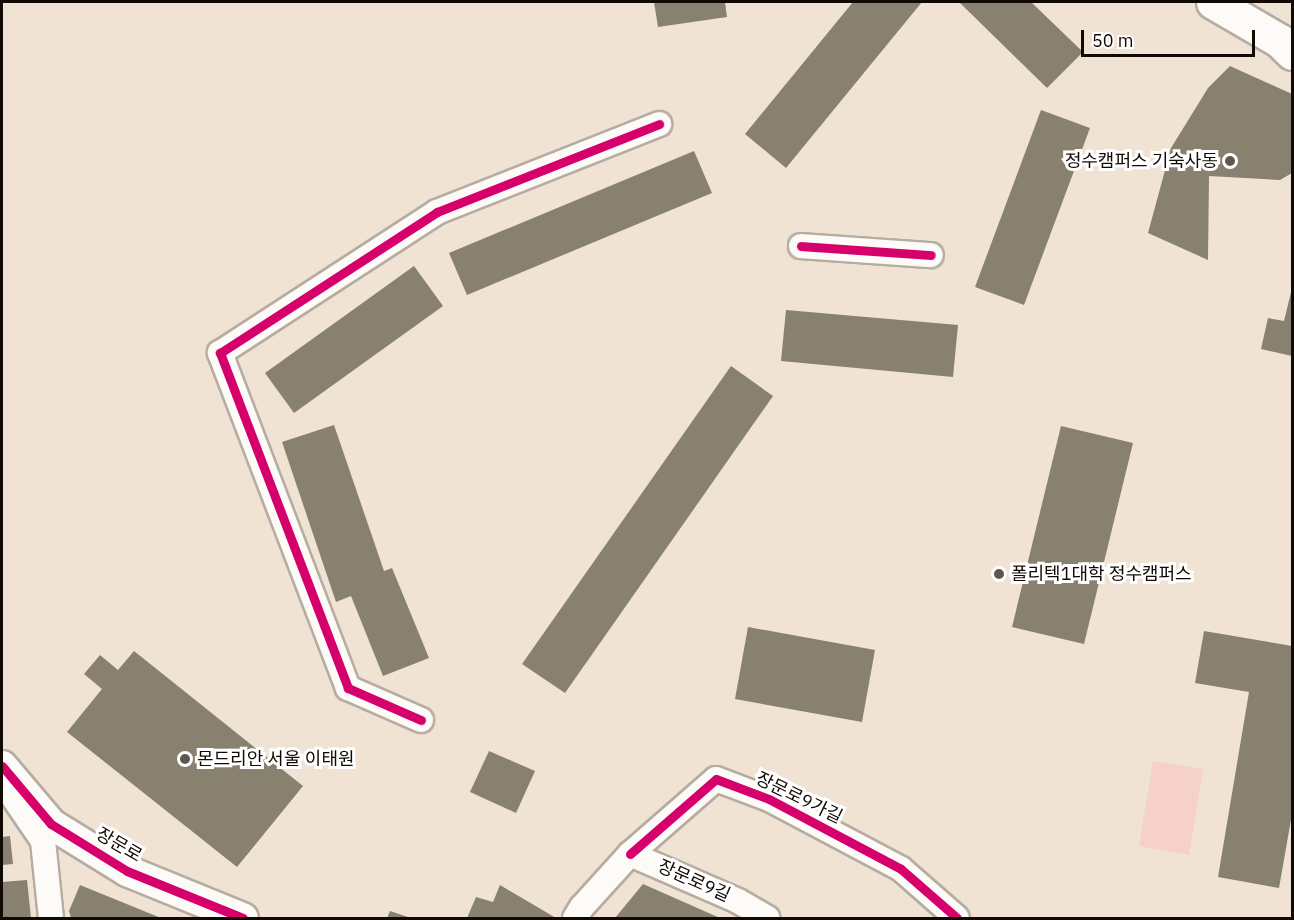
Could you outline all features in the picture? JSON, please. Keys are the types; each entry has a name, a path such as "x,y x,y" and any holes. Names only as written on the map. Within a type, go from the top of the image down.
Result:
{"main road":[{"path":"1213,2 1280,41 1293,53"}],"street":[{"path":"421,720 348,688 220,353 437,212 659,124"},
{"path":"801,246 931,255"},
{"name":"장문로","path":"2,766 51,824 127,871 243,918"},
{"name":"장문로9가길","path":"630,854 716,779 769,799 901,869 957,918"},
{"path":"2,780 43,841 51,918"},
{"path":"575,918 582,907 630,854"},
{"name":"장문로9길","path":"630,854 738,901 768,918"}],"shaded area":[{"path":"1153,761 1203,769 1189,855 1139,846"}],"building":[{"path":"654,2 725,2 727,17 658,27"},
{"path":"853,2 922,2 786,168 745,134"},
{"path":"959,2 1031,2 1083,52 1047,88"},
{"name":"정수캠퍼스 기숙사동","path":"1230,66 1292,94 1292,173 1280,180 1209,176 1208,260 1148,233 1171,148 1208,88"},
{"path":"1041,110 1090,128 1024,305 975,287"},
{"path":"694,151 712,193 467,295 449,253"},
{"path":"414,266 443,306 294,413 265,373"},
{"path":"1292,288 1292,356 1261,349 1268,318 1284,321"},
{"path":"786,310 958,325 953,377 781,361"},
{"path":"731,366 773,396 565,693 522,664"},
{"path":"334,425 384,571 392,568 429,658 383,676 351,596 336,602 282,442"},
{"path":"1061,426 1133,443 1084,644 1012,627"},
{"path":"748,627 875,650 862,722 735,699"},
{"path":"1204,631 1292,646 1292,814 1279,888 1218,877 1249,692 1195,683"},
{"name":"몬드리안 서울 이태원","path":"134,651 303,786 237,867 67,732 102,689 84,674 100,655 118,670"},
{"path":"489,751 535,771 516,813 470,792"},
{"path":"10,836 13,864 2,865 2,837"},
{"path":"27,880 31,918 2,918 2,882"},
{"path":"643,884 720,918 615,918"},
{"path":"80,885 161,918 71,918 69,911"},
{"path":"500,885 556,918 467,918 476,897 493,902"},
{"path":"390,911 411,918 387,918"}],"cycle path":[{"path":"421,720 348,688 220,353 437,212 659,124"},
{"path":"801,246 931,255"},
{"path":"2,766 51,824 127,871 243,918"},
{"path":"630,854 716,779 769,799 901,869 957,918"}],"place":[{"name":"정수캠퍼스 기숙사동","path":"1230,161"},
{"name":"폴리텍1대학 정수캠퍼스","path":"999,574"},
{"name":"몬드리안 서울 이태원","path":"185,759"}]}
